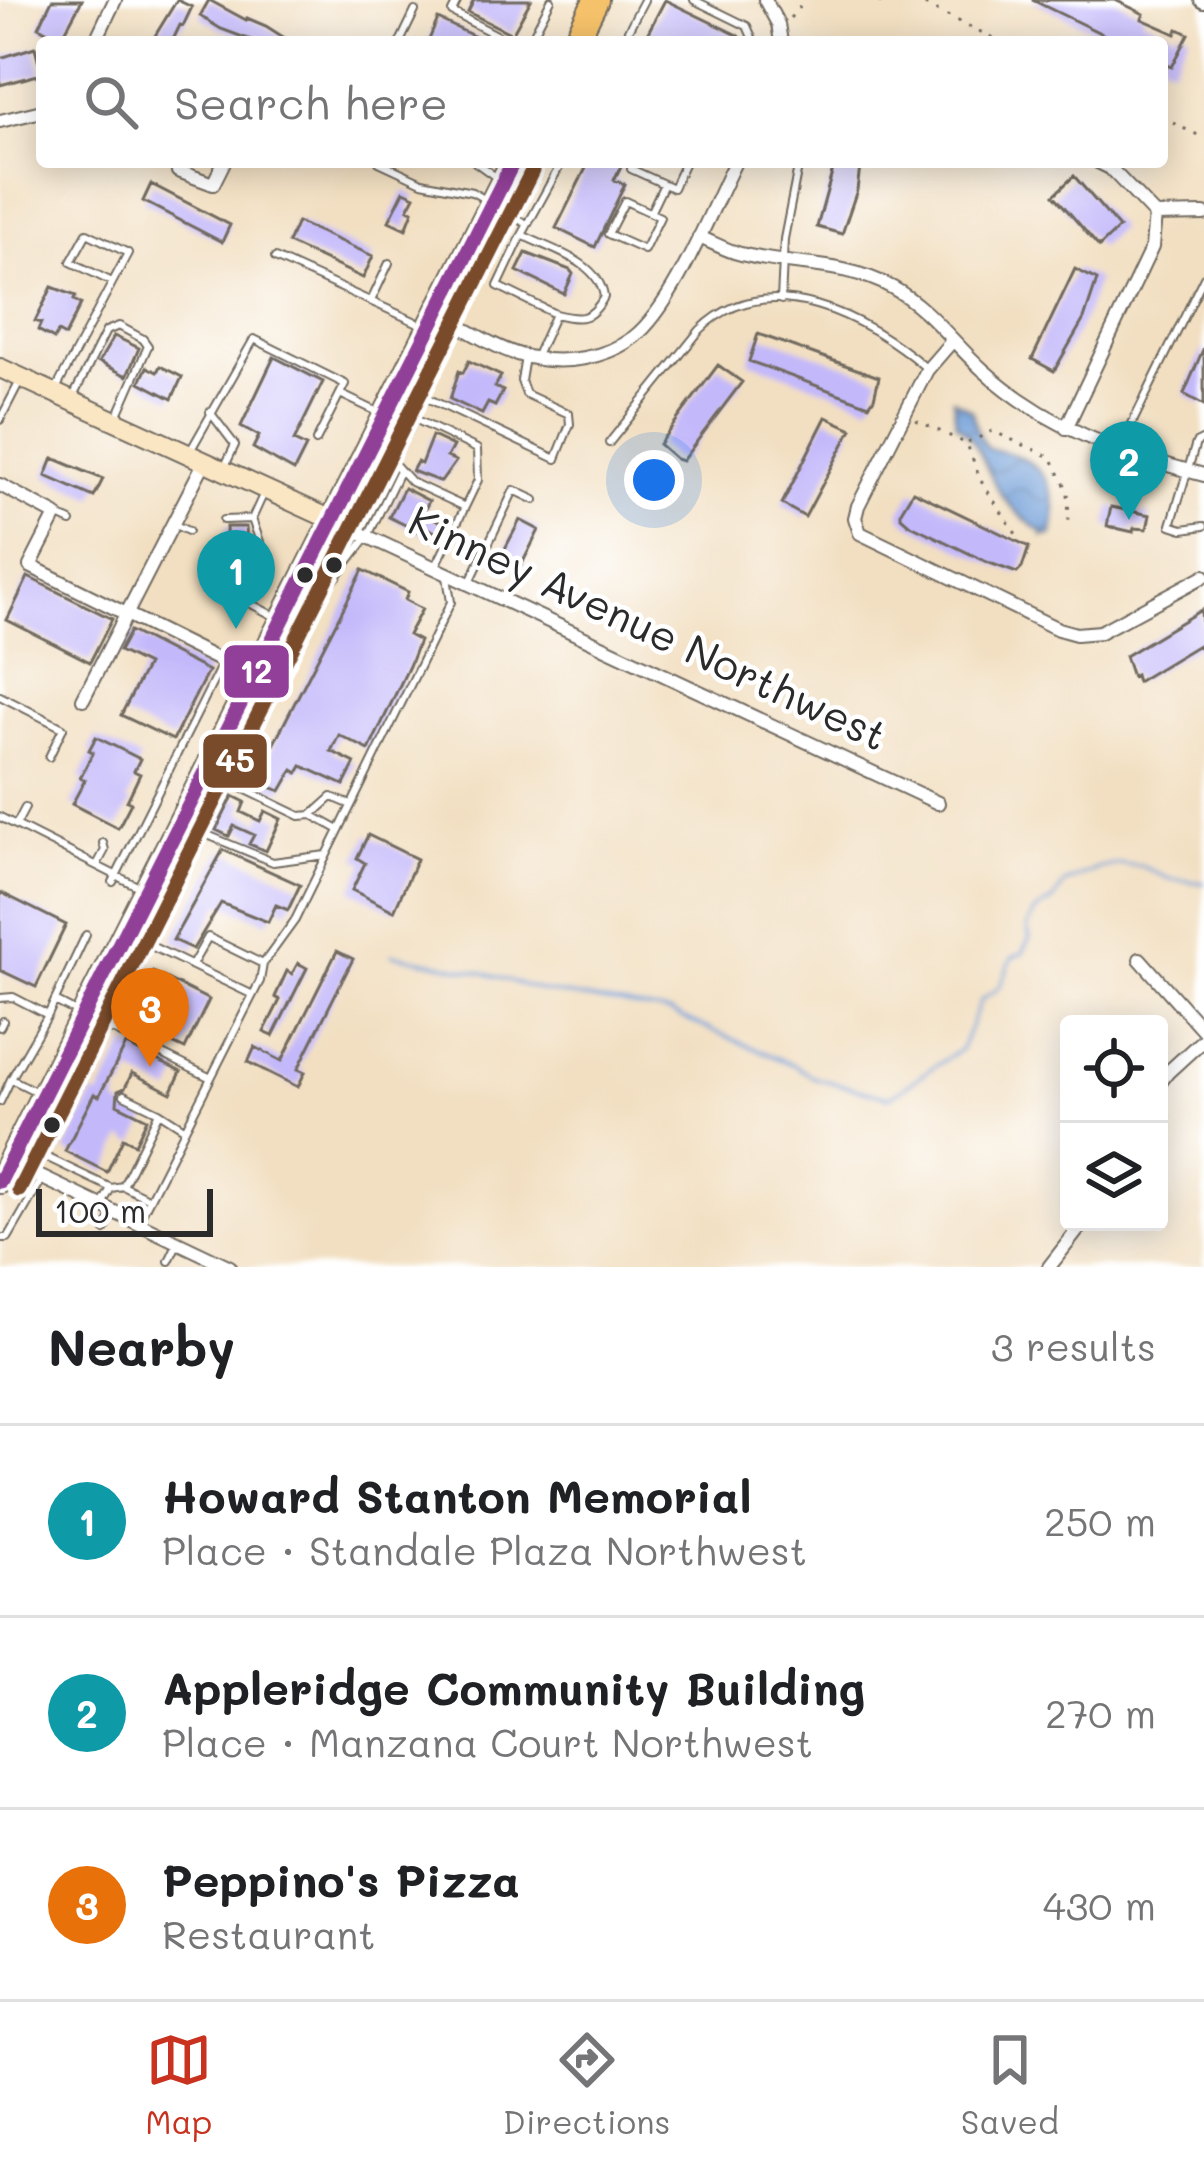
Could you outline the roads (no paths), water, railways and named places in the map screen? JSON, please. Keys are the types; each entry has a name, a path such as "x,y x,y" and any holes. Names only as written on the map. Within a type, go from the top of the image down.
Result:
{"highway":[{"path":"577,36 596,0"},
{"path":"3,1167 503,182"}],"street":[{"path":"98,36 115,0"},
{"path":"765,0 780,36"},
{"path":"0,121 36,112"},
{"path":"178,168 207,185 213,184 221,168"},
{"path":"433,321 530,358 586,358 607,352 635,337 664,301 732,168"},
{"path":"1110,168 1155,215 1204,214"},
{"path":"1066,428 1152,247 1155,215"},
{"path":"698,237 740,254 846,268 893,288 921,307 983,370 1066,428 1118,452 1204,476"},
{"path":"953,340 927,370 857,506 860,533 1076,634 1100,632 1204,576"},
{"name":"Kinney Avenue Northwest","path":"0,368 938,803"},
{"path":"81,698 206,461"},
{"path":"0,485 56,515 31,566 96,593 125,614 197,643 254,677"},
{"path":"1140,959 1204,1035 1168,1074"},
{"path":"3,1167 38,1176 230,1267"},
{"path":"1049,1267 1077,1231"}],"lane":[{"path":"531,36 551,0"},
{"path":"625,36 644,0"},
{"path":"694,0 747,26 751,36"},
{"path":"454,1 452,12 498,36"},
{"path":"403,36 415,10"},
{"path":"393,168 422,182 472,192 503,182 527,224"},
{"path":"522,236 590,268 602,284 604,297 591,316 579,320 555,314 498,286 527,224 559,168"},
{"path":"632,169 673,188 683,168"},
{"path":"781,299 798,168"},
{"path":"650,213 664,184"},
{"path":"625,201 650,213 660,217 644,250 608,234 625,201"},
{"path":"63,396 59,377 128,253 87,232 71,262 112,281"},
{"path":"275,258 371,301 433,321"},
{"path":"371,301 389,263"},
{"path":"1118,452 1204,278"},
{"path":"609,443 717,314 744,304 781,299 850,316 873,327 927,370"},
{"path":"400,386 556,459 570,424 569,414 526,394 521,381 555,314"},
{"path":"63,396 106,331 119,326 131,331 148,346 146,359 116,420"},
{"path":"206,461 210,412 254,339 345,384 316,441"},
{"path":"0,420 21,378"},
{"path":"340,394 385,416"},
{"path":"206,461 235,445 210,412"},
{"path":"137,1223 253,995 263,964 295,920 451,602 441,570 478,479 477,449 415,419 393,462"},
{"path":"1204,440 1196,443 1171,526 1204,526"},
{"path":"368,449 393,462 411,482 464,507"},
{"path":"0,1238 8,1238 107,1027 329,587 368,536 400,470"},
{"path":"266,489 252,519 266,559 243,600 282,620"},
{"path":"469,584 514,490 536,500"},
{"path":"56,515 71,522"},
{"path":"223,520 252,519"},
{"path":"172,524 188,531"},
{"path":"114,878 223,662"},
{"path":"0,696 63,728 49,752"},
{"path":"206,771 339,830"},
{"path":"312,815 332,797 351,806"},
{"path":"16,825 25,808"},
{"path":"0,817 85,864 146,890"},
{"path":"180,823 273,862 326,855"},
{"path":"97,866 105,850 103,843"},
{"path":"0,1102 49,1015 86,935"},
{"path":"192,965 208,937 263,964"},
{"path":"149,945 253,995"},
{"path":"0,998 13,997 49,1015"},
{"path":"55,1001 84,1015"},
{"path":"107,1027 209,1077"},
{"path":"11,1079 43,1095"},
{"path":"124,1095 184,1127"},
{"path":"123,1186 159,1112"},
{"path":"44,1156 111,1188 123,1186 149,1198"},
{"path":"105,1230 111,1188"},
{"path":"170,1261 178,1243"}],"water":[{"path":"953,399 972,411 987,447 1037,468 1054,499 1052,535 1043,536 1004,498 974,443 956,423"}],"waterway":[{"path":"392,954 542,991 670,1013 815,1078 889,1097 961,1049 981,1000 1000,987 1012,958 1023,953 1036,911 1053,901 1065,883 1120,864 1141,866 1169,879 1204,883"}],"place":[{"name":"Appleridge Community Building","path":"1129,520"},
{"name":"Howard Stanton Memorial","path":"236,629"},
{"name":"Peppino's Pizza","path":"150,1067"}]}
